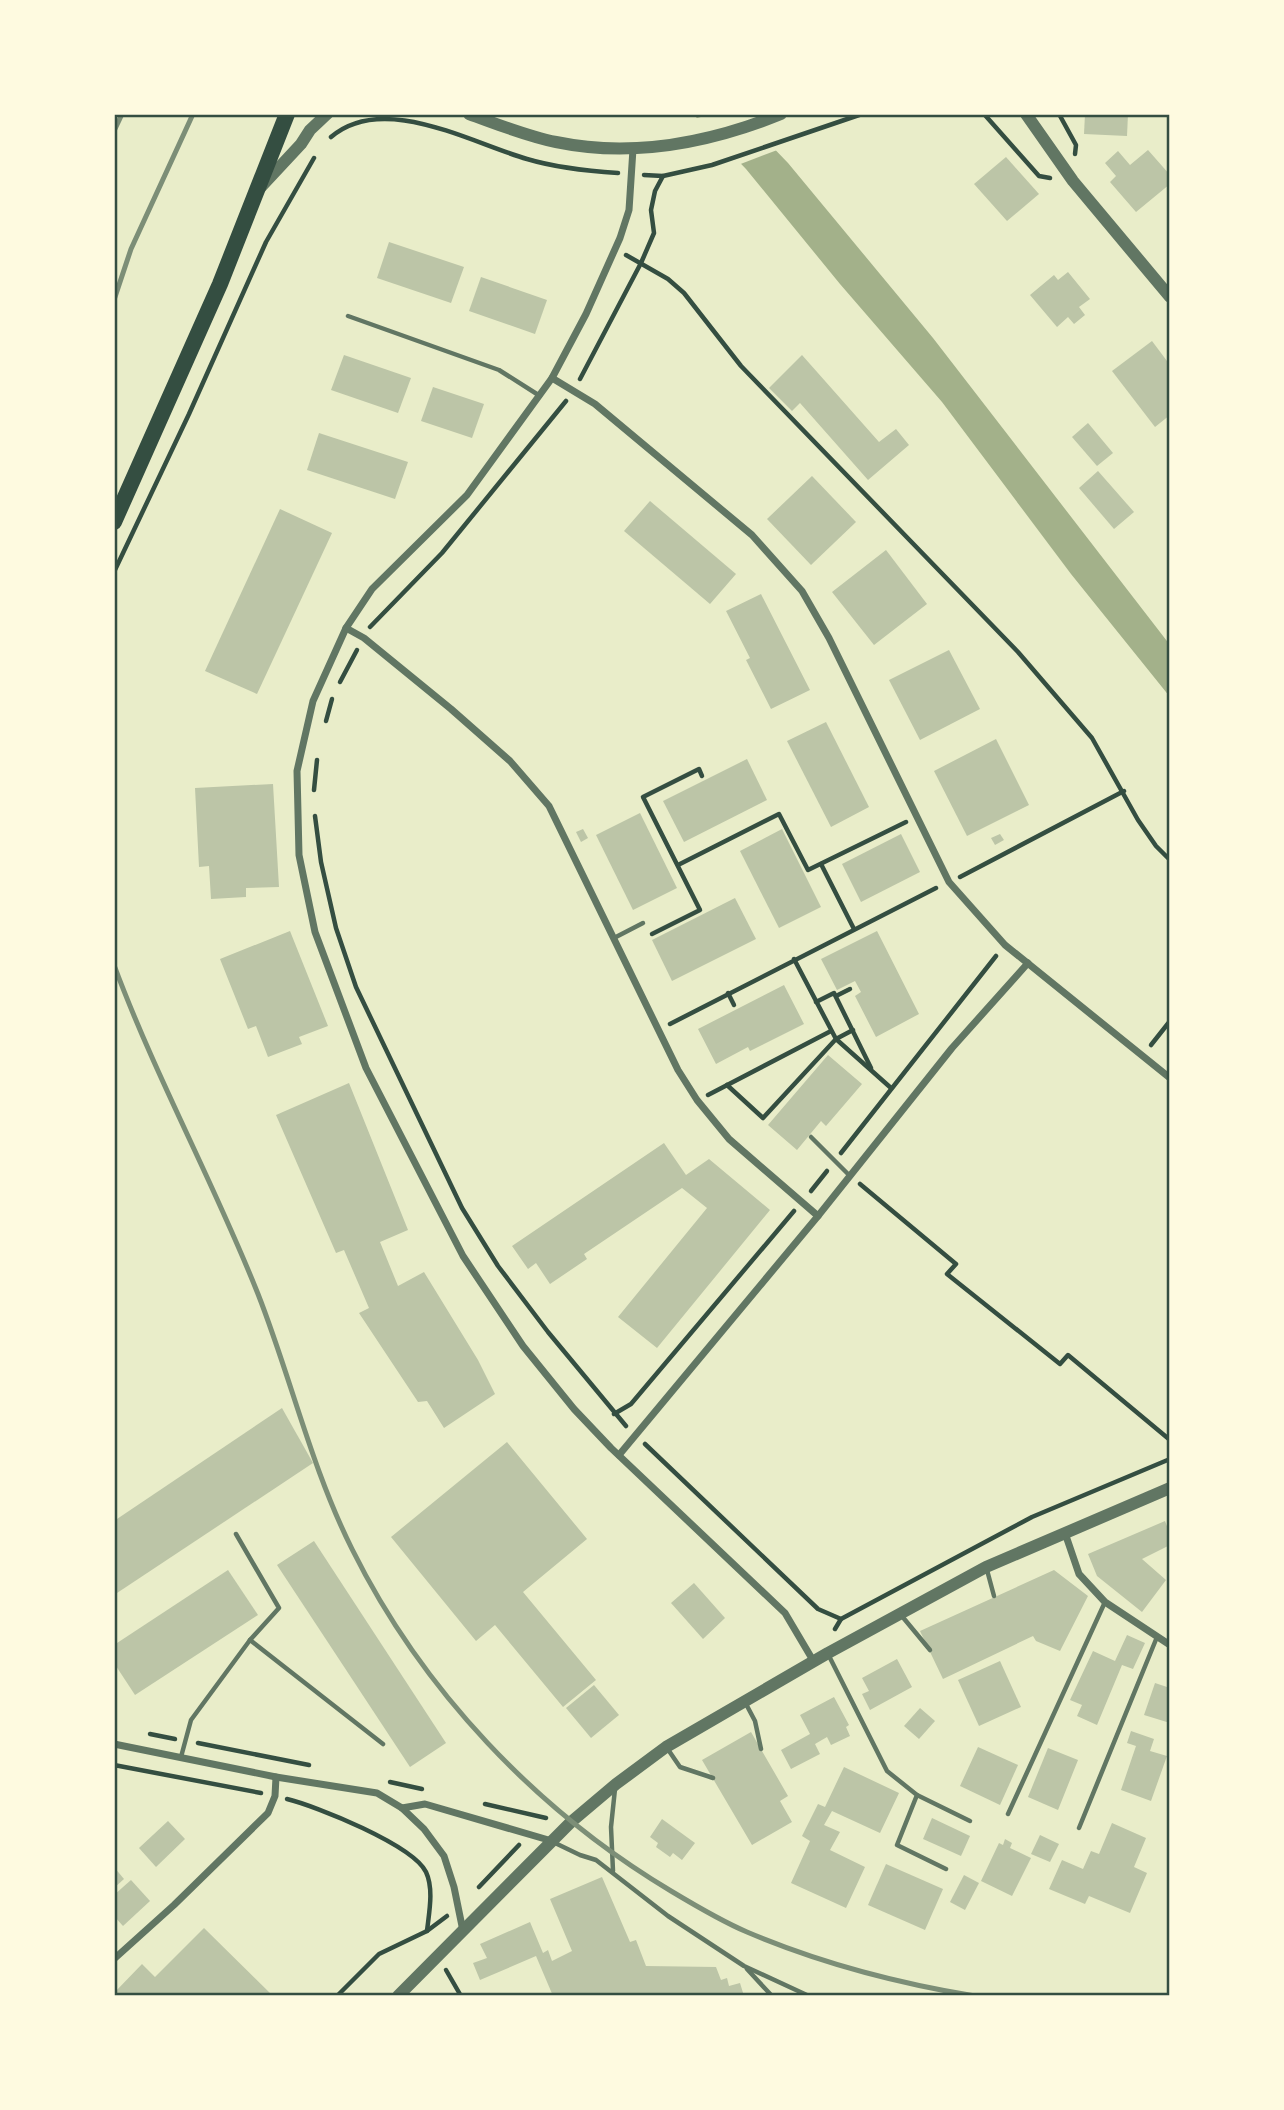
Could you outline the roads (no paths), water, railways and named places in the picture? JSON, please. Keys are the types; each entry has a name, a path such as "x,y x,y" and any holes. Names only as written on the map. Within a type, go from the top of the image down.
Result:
{"main road":[{"path":"114,522 187,362 287,114"}],"street":[{"path":"255,194 327,114"},
{"path":"469,114 556,142 608,149 666,146 716,137 778,115"},
{"path":"1026,114 1073,181 1170,297"},
{"path":"634,149 629,210 616,250 552,378 467,495 372,589 346,628 313,701 297,771 299,855 315,932 366,1069 463,1256 523,1346 574,1409 785,1613 814,1662"},
{"path":"552,378 595,404 752,535 802,591 829,638 949,882 1005,945 1170,1078"},
{"path":"346,628 364,638 510,761 549,806 678,1070 697,1100 729,1139 818,1216"},
{"path":"619,1455 818,1216 952,1048 1028,963"},
{"path":"398,1996 571,1822 666,1747 828,1653 986,1567 1170,1488"},
{"path":"1065,1532 1079,1574 1105,1602 1170,1645"},
{"path":"114,1744 276,1777 377,1793 402,1808 424,1829 443,1856 454,1887 463,1932"},
{"path":"114,1959 244,1839 268,1813 275,1796 276,1777"},
{"path":"402,1808 425,1804 552,1841"}],"lane":[{"path":"348,316 499,370 540,396"},
{"path":"614,938 643,923"},
{"path":"811,1137 849,1175"},
{"path":"181,1757 191,1720 250,1640 279,1608 236,1534"},
{"path":"986,1567 994,1596"},
{"path":"1008,1814 1105,1602"},
{"path":"900,1614 930,1650"},
{"path":"1079,1828 1157,1637"},
{"path":"250,1640 383,1744"},
{"path":"828,1653 887,1772 917,1795 970,1821"},
{"path":"745,1701 755,1721 761,1749"},
{"path":"666,1747 680,1767 713,1778"},
{"path":"613,1872 611,1828 616,1784"},
{"path":"917,1795 897,1845 946,1868"},
{"path":"552,1841 596,1860 668,1916 744,1966 809,1996"},
{"path":"744,1966 772,1996"}],"railway":[{"path":"114,131 122,114"},
{"path":"114,300 131,249 193,114"},
{"path":"114,965 130,1007 258,1294 313,1454 352,1549 380,1601 448,1698 488,1743 574,1824 622,1859 699,1908 747,1932 830,1962 916,1985 975,1996"}]}
